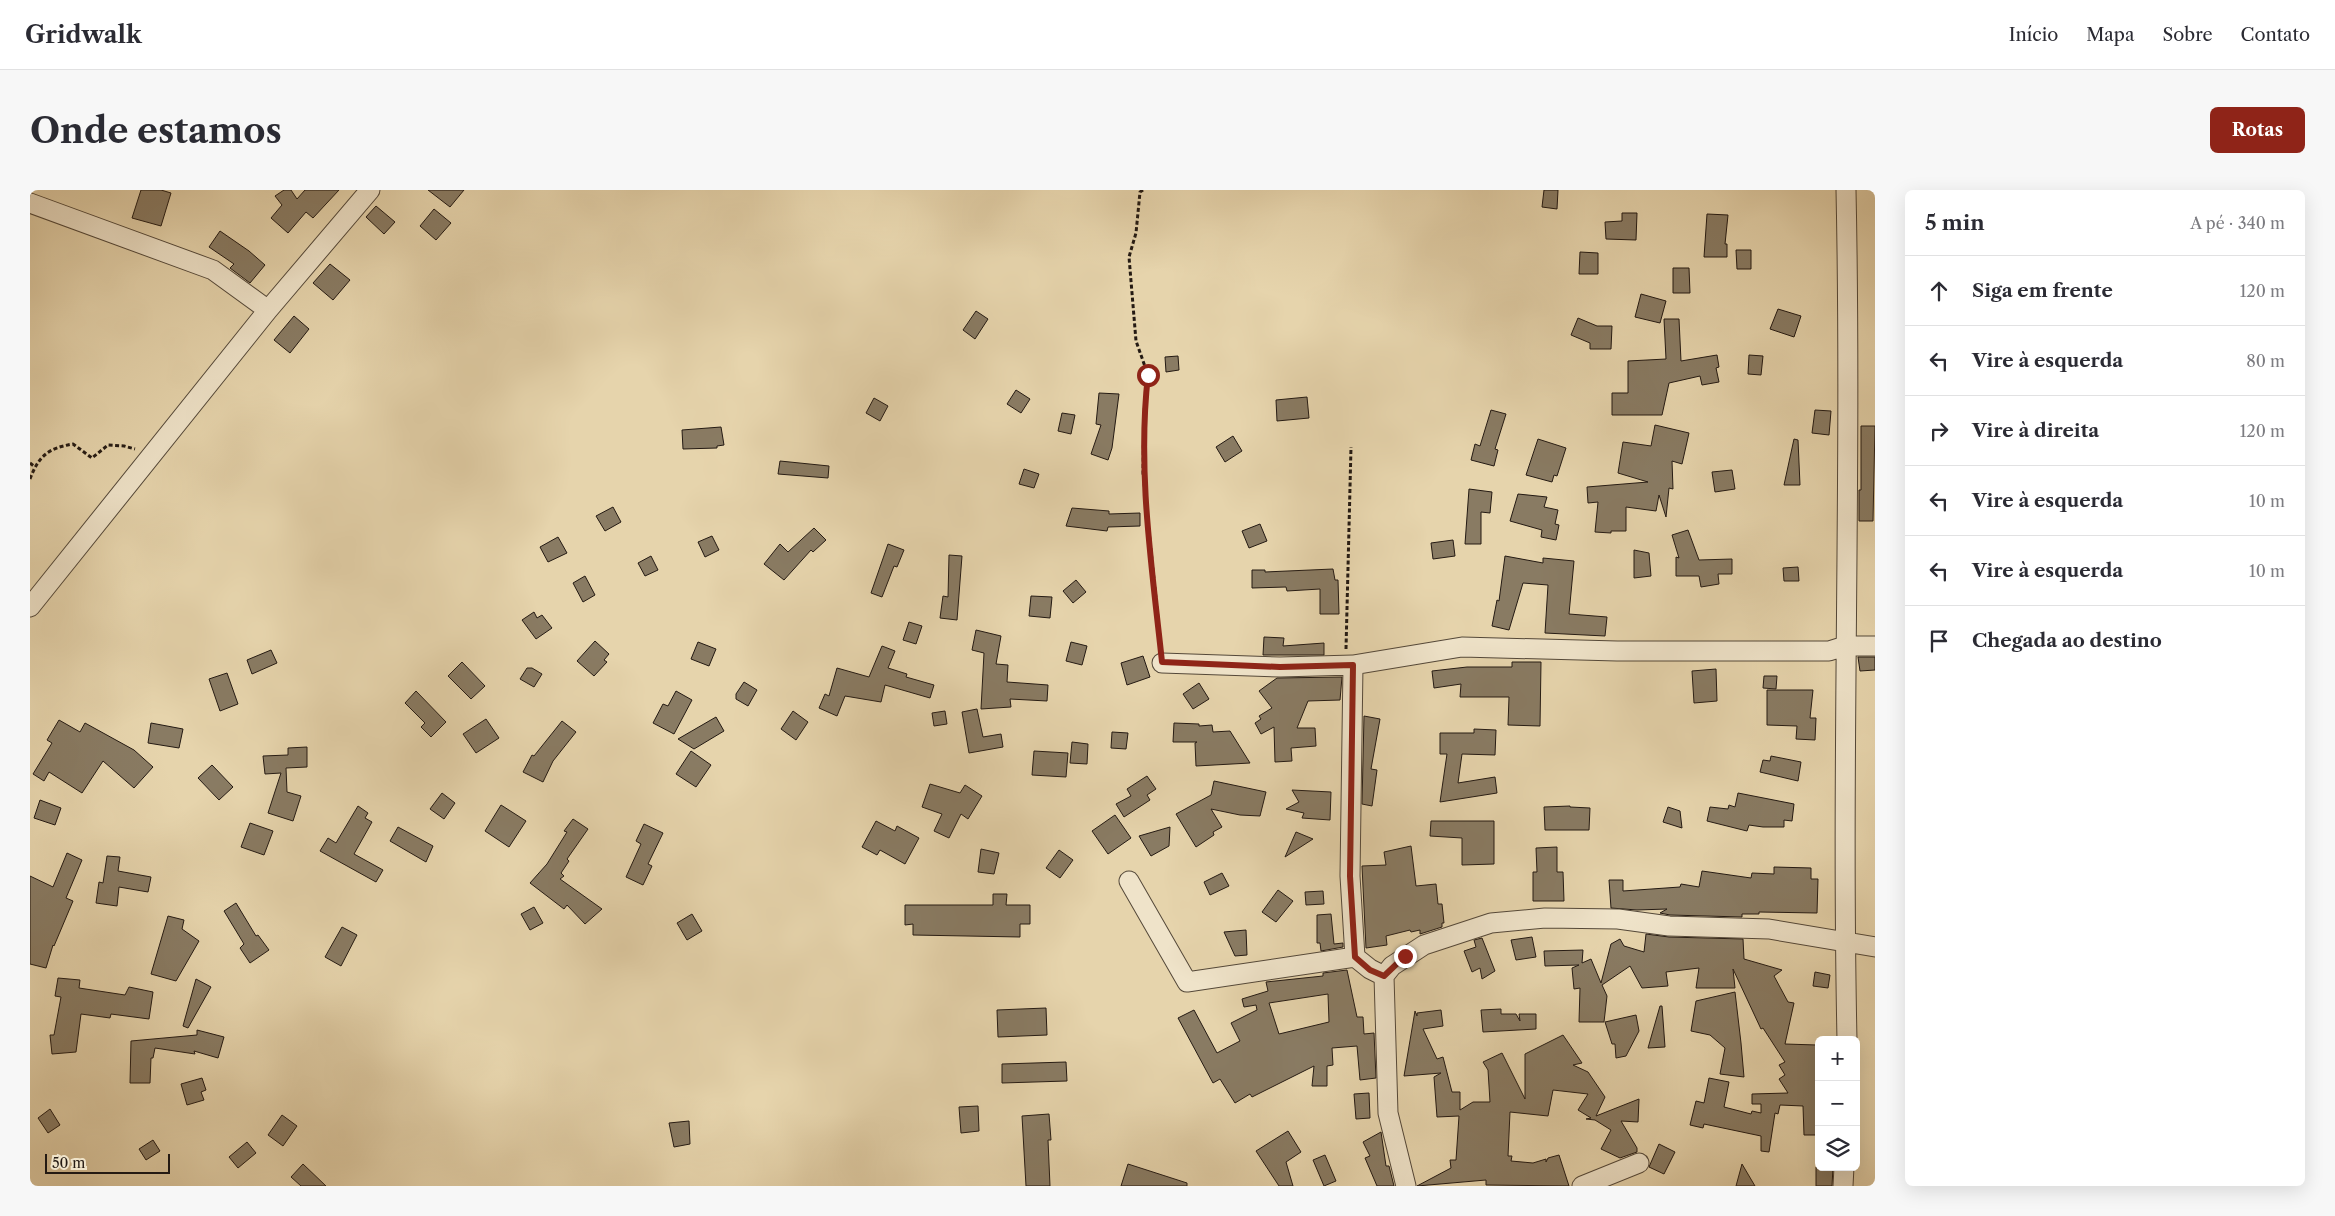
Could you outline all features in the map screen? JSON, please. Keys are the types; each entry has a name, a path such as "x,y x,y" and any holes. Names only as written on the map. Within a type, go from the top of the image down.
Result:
{"street":[{"path":"30,606 268,310 370,190"},
{"path":"1846,190 1848,431 1845,646 1845,942 1847,1036"},
{"path":"30,203 213,270 268,310"},
{"path":"1162,662 1280,667 1353,665 1462,647 1829,651 1845,646 1875,646"},
{"path":"1353,665 1350,876 1355,957 1370,970 1384,976"},
{"path":"1129,882 1187,982 1355,957"},
{"path":"1406,1186 1388,1114 1384,976 1392,966 1424,945 1491,923 1545,918 1618,920 1669,926 1769,929 1875,947"},
{"path":"1582,1186 1639,1163"},
{"path":"1843,1186 1844,1171"}],"path":[{"path":"1143,190 1140,192 1136,233 1129,257 1136,341 1148,375 1144,412 1143,473 1162,662"},
{"path":"30,479 35,467 53,448 73,444 92,458 108,445 124,446 152,455"},
{"path":"1351,447 1346,648 1353,665"},
{"path":"30,463 35,467"}],"building":[{"path":"141,190 161,190 171,193 161,226 132,218"},
{"path":"284,190 291,190 297,199 305,190 339,190 313,218 306,212 288,233 271,218 282,205 275,196"},
{"path":"428,190 464,190 450,207"},
{"path":"1544,190 1558,190 1557,209 1542,207"},
{"path":"376,206 395,222 384,234 366,217"},
{"path":"434,209 451,223 436,240 420,226"},
{"path":"1622,213 1637,213 1636,240 1606,239 1605,222 1622,221"},
{"path":"1707,214 1728,215 1725,244 1727,244 1727,257 1704,257"},
{"path":"220,231 249,251 265,265 250,283 230,268 234,264 209,247"},
{"path":"1736,250 1751,250 1751,269 1737,269"},
{"path":"1580,252 1598,253 1598,274 1579,274"},
{"path":"330,264 350,280 333,300 313,283"},
{"path":"1673,268 1689,268 1690,293 1673,293"},
{"path":"1641,294 1666,301 1660,323 1635,317"},
{"path":"1778,309 1801,316 1794,337 1770,329"},
{"path":"976,311 988,319 975,339 963,330"},
{"path":"294,316 309,329 290,353 274,340"},
{"path":"1578,318 1597,326 1612,326 1611,349 1590,349 1590,343 1571,335"},
{"path":"1664,319 1679,319 1681,361 1717,355 1719,367 1716,368 1719,382 1702,385 1700,376 1669,383 1662,415 1612,415 1612,393 1628,393 1628,361 1666,359"},
{"path":"1749,355 1763,356 1761,375 1748,374"},
{"path":"1178,356 1179,370 1166,372 1165,357"},
{"path":"1016,390 1030,399 1021,413 1007,404"},
{"path":"1099,393 1119,394 1112,448 1108,460 1091,454 1101,425 1096,424"},
{"path":"1307,397 1309,418 1277,421 1276,400"},
{"path":"874,398 888,406 880,421 866,413"},
{"path":"1491,410 1506,414 1495,449 1498,450 1494,466 1471,460 1475,444 1480,446"},
{"path":"1815,410 1831,411 1829,435 1812,433"},
{"path":"1062,413 1075,415 1071,434 1058,431"},
{"path":"1655,425 1689,433 1682,464 1672,461 1673,489 1669,488 1666,517 1659,495 1656,511 1626,507 1626,531 1611,531 1611,533 1595,532 1598,502 1588,503 1587,487 1648,482 1618,473 1623,442 1651,446"},
{"path":"1861,426 1875,426 1873,521 1859,521"},
{"path":"721,427 724,445 717,446 717,448 683,449 682,430"},
{"path":"1233,436 1242,451 1225,462 1216,447"},
{"path":"1538,439 1566,448 1557,476 1554,475 1552,482 1526,475"},
{"path":"1794,439 1798,440 1800,485 1784,485"},
{"path":"780,461 829,466 828,478 778,474"},
{"path":"1024,469 1039,474 1034,488 1019,484"},
{"path":"1732,470 1735,489 1715,492 1712,472"},
{"path":"1469,489 1492,492 1490,513 1481,512 1481,544 1465,544"},
{"path":"1518,494 1547,497 1544,507 1558,510 1555,524 1559,525 1556,540 1541,537 1542,530 1510,521"},
{"path":"613,507 621,522 605,531 596,516"},
{"path":"1072,508 1109,511 1109,514 1140,513 1140,526 1108,527 1107,531 1066,526"},
{"path":"1260,524 1267,541 1249,548 1242,531"},
{"path":"814,528 826,540 813,552 811,550 784,580 764,564 780,544 788,552"},
{"path":"1688,530 1699,560 1732,559 1732,574 1718,574 1719,584 1701,587 1699,576 1676,576 1676,557 1679,558 1672,535"},
{"path":"712,536 719,550 705,557 698,542"},
{"path":"558,537 567,553 548,562 540,547"},
{"path":"1453,540 1455,556 1433,559 1431,543"},
{"path":"888,544 904,550 897,567 894,566 882,597 871,593"},
{"path":"1634,550 1649,553 1651,576 1634,578"},
{"path":"949,555 962,556 957,620 940,618 943,596 948,597"},
{"path":"651,556 658,570 645,576 638,563"},
{"path":"1505,556 1543,563 1543,558 1574,561 1569,614 1607,617 1605,636 1545,633 1548,585 1523,583 1509,630 1492,626 1497,600 1499,601"},
{"path":"1798,567 1799,581 1784,581 1783,568"},
{"path":"1333,569 1335,580 1338,580 1339,614 1320,614 1320,589 1287,591 1286,587 1252,588 1252,570 1265,570 1265,572"},
{"path":"585,576 595,595 583,602 573,583"},
{"path":"1076,580 1086,592 1073,603 1063,591"},
{"path":"1031,596 1052,597 1050,618 1029,616"},
{"path":"534,612 537,618 542,615 552,628 536,639 522,620"},
{"path":"909,622 922,626 916,644 903,640"},
{"path":"976,630 1001,636 996,664 1008,665 1007,682 1048,685 1047,701 1010,699 1011,707 981,709 984,653 972,650"},
{"path":"1264,637 1284,638 1283,646 1324,643 1324,655 1263,655"},
{"path":"595,641 609,654 604,660 607,662 594,676 577,661"},
{"path":"698,642 716,649 709,666 691,659"},
{"path":"1071,642 1087,646 1082,665 1066,661"},
{"path":"882,646 895,651 888,668 907,674 906,677 934,685 930,698 885,685 881,702 845,696 837,716 819,708 825,694 829,696 837,668 869,677"},
{"path":"271,650 277,663 252,674 247,660"},
{"path":"1143,656 1150,677 1127,685 1121,663"},
{"path":"1858,657 1875,657 1875,670 1860,671"},
{"path":"462,662 485,686 471,699 448,676"},
{"path":"1512,662 1541,662 1540,726 1508,725 1509,697 1460,697 1461,684 1434,688 1432,671 1467,667 1512,667"},
{"path":"527,668 532,668 542,674 534,687 520,679"},
{"path":"1716,669 1717,701 1694,703 1692,671"},
{"path":"227,673 238,704 220,711 209,679"},
{"path":"1764,676 1777,676 1776,689 1763,688"},
{"path":"1342,677 1340,700 1308,701 1297,728 1315,728 1316,746 1291,748 1292,761 1275,762 1274,727 1261,734 1255,723 1261,719 1259,716 1272,708 1259,691 1277,678"},
{"path":"744,682 757,690 748,706 736,699 736,694"},
{"path":"1199,683 1209,699 1193,709 1183,694"},
{"path":"1767,690 1813,690 1810,718 1816,718 1815,740 1796,739 1797,726 1767,725"},
{"path":"416,691 446,722 431,737 421,727 425,723 405,703"},
{"path":"676,691 692,700 674,734 653,723 663,704 668,706"},
{"path":"977,709 983,737 1001,734 1003,747 969,753 962,712"},
{"path":"793,711 808,722 796,740 781,729"},
{"path":"945,711 947,724 934,726 932,713"},
{"path":"1364,716 1380,719 1371,769 1377,770 1372,806 1362,804"},
{"path":"716,717 724,731 694,749 678,739"},
{"path":"486,719 499,738 476,753 463,734"},
{"path":"59,720 80,732 85,723 134,750 153,767 134,788 103,761 82,793 49,772 44,781 33,774 52,743 47,740"},
{"path":"562,721 576,732 553,761 543,782 523,772 532,755 534,756"},
{"path":"151,723 183,729 179,748 148,743"},
{"path":"1174,723 1199,724 1199,726 1212,725 1213,732 1230,731 1250,763 1196,766 1195,743 1197,742 1173,742"},
{"path":"1474,729 1496,730 1495,755 1462,754 1458,783 1495,777 1497,793 1440,802 1447,754 1440,754 1440,733 1474,733"},
{"path":"1112,732 1128,733 1126,749 1111,748"},
{"path":"1072,742 1088,744 1087,764 1070,763"},
{"path":"307,747 307,767 286,768 287,792 301,796 293,821 268,813 281,773 265,774 263,756 288,755 288,748"},
{"path":"691,751 711,765 696,787 676,774"},
{"path":"1034,751 1068,753 1066,777 1032,775"},
{"path":"1771,756 1801,762 1798,781 1760,772 1763,760 1770,761"},
{"path":"212,765 233,787 219,800 198,778"},
{"path":"1147,776 1156,789 1147,795 1150,800 1124,817 1116,804 1131,796 1127,789"},
{"path":"1214,781 1266,792 1260,816 1240,815 1211,809 1222,827 1213,832 1214,835 1196,847 1176,814 1211,795"},
{"path":"930,784 960,793 965,785 982,796 968,819 961,814 949,838 934,831 942,814 922,807"},
{"path":"1292,790 1331,792 1330,820 1302,818 1304,813 1286,809 1299,802"},
{"path":"442,793 455,803 444,819 430,809"},
{"path":"1738,793 1794,804 1792,821 1784,820 1784,827 1749,825 1747,831 1707,821 1710,807 1728,809 1729,805 1735,807"},
{"path":"40,800 61,808 55,825 34,818"},
{"path":"501,805 526,821 509,847 485,831"},
{"path":"358,806 368,813 365,818 372,822 354,854 383,870 376,882 320,851 328,838 336,843"},
{"path":"1570,806 1590,808 1589,830 1545,830 1544,807"},
{"path":"1668,807 1680,811 1682,828 1663,822"},
{"path":"1115,815 1131,838 1108,854 1092,831"},
{"path":"573,819 588,829 567,859 569,861 561,873 564,876 560,879 602,909 585,924 567,905 564,909 530,883 547,864 567,832 564,831"},
{"path":"876,821 895,831 897,826 919,838 905,864 880,850 877,855 862,847"},
{"path":"1431,821 1494,821 1494,864 1462,865 1462,838 1430,836"},
{"path":"250,823 273,831 264,855 241,847"},
{"path":"644,824 663,833 648,864 652,866 643,885 626,877 641,844 636,841"},
{"path":"398,827 433,846 426,862 390,841"},
{"path":"1170,827 1169,846 1151,856 1139,836"},
{"path":"1296,832 1313,839 1285,857"},
{"path":"1411,846 1416,886 1436,884 1438,904 1442,904 1444,923 1442,923 1442,927 1420,934 1420,930 1411,932 1410,930 1386,936 1387,945 1366,948 1362,866 1386,865 1384,852"},
{"path":"1557,847 1557,872 1563,872 1564,901 1533,901 1533,872 1537,872 1536,848"},
{"path":"981,849 999,853 994,874 978,872"},
{"path":"1059,850 1073,860 1060,878 1046,868"},
{"path":"67,853 82,860 66,898 73,901 53,945 46,968 30,964 30,876 53,887"},
{"path":"107,856 120,857 118,871 151,877 148,892 119,887 117,906 96,903 99,882 103,883"},
{"path":"1774,867 1811,868 1811,879 1818,879 1817,913 1759,912 1759,914 1742,914 1742,917 1670,915 1660,913 1667,909 1637,910 1611,908 1609,880 1623,880 1623,891 1680,887 1681,884 1699,887 1702,871 1751,878 1752,873 1774,874"},
{"path":"1222,873 1229,886 1210,895 1204,882"},
{"path":"1278,890 1293,901 1276,922 1262,912"},
{"path":"1323,891 1324,904 1306,905 1305,892"},
{"path":"993,894 1007,894 1006,905 1030,905 1030,924 1020,924 1020,937 913,935 913,924 905,925 905,905 993,905"},
{"path":"236,903 256,936 258,935 269,950 250,963 240,948 244,944 224,911"},
{"path":"534,907 543,923 530,930 521,914"},
{"path":"692,914 702,931 687,940 677,923"},
{"path":"1331,914 1334,944 1343,943 1343,947 1321,951 1320,943 1317,943 1317,915"},
{"path":"168,916 184,920 182,929 199,941 176,981 151,974"},
{"path":"342,927 357,935 341,966 325,957"},
{"path":"1246,930 1247,955 1235,956 1224,932"},
{"path":"1646,934 1669,937 1743,939 1744,959 1782,970 1774,976 1788,1002 1794,1003 1785,1044 1815,1045 1815,1135 1804,1135 1803,1106 1780,1105 1778,1114 1775,1113 1769,1152 1761,1151 1761,1136 1704,1124 1703,1128 1690,1125 1696,1101 1704,1103 1709,1078 1729,1082 1724,1107 1751,1114 1752,1111 1761,1113 1761,1104 1752,1104 1752,1094 1788,1093 1779,1079 1785,1075 1779,1065 1785,1062 1763,1028 1761,1029 1733,969 1735,988 1696,988 1699,968 1666,972 1668,986 1642,988 1630,966 1602,985 1607,996 1604,1022 1579,1022 1580,988 1574,989 1572,968 1579,965 1545,966 1544,951 1583,950 1582,963 1591,959 1601,983 1611,944 1620,939 1624,946 1644,952"},
{"path":"1532,937 1536,957 1516,960 1511,940"},
{"path":"1482,938 1495,971 1482,979 1480,968 1472,972 1464,951 1476,947 1474,940"},
{"path":"1347,970 1357,1017 1363,1017 1364,1034 1374,1033 1376,1078 1360,1080 1357,1046 1332,1048 1333,1065 1327,1066 1327,1086 1312,1086 1314,1066 1252,1097 1250,1094 1235,1103 1220,1079 1213,1083 1178,1018 1194,1010 1217,1053 1240,1041 1231,1023 1257,1010 1256,1005 1244,1007 1242,999 1268,991 1266,982 1323,976 1323,973","holes":["1328,994 1329,1022 1279,1034 1269,1003"]},
{"path":"1815,972 1830,975 1828,988 1813,986"},
{"path":"58,978 80,980 79,988 125,995 129,987 153,992 149,1019 111,1014 110,1018 81,1014 76,1052 52,1054 50,1035 54,1035 61,997 55,996"},
{"path":"196,979 211,987 188,1028 183,1026"},
{"path":"1735,992 1744,1077 1720,1074 1725,1048 1710,1035 1691,1031 1696,1001"},
{"path":"1660,1006 1662,1006 1665,1047 1648,1048"},
{"path":"1046,1008 1047,1035 998,1037 997,1010"},
{"path":"1501,1009 1501,1014 1516,1014 1520,1021 1519,1014 1536,1014 1536,1029 1483,1032 1481,1010"},
{"path":"1441,1010 1443,1026 1423,1029 1437,1059 1443,1057 1452,1092 1460,1092 1460,1110 1473,1102 1490,1102 1488,1070 1483,1062 1502,1053 1525,1099 1525,1054 1563,1035 1582,1063 1573,1065 1588,1072 1605,1097 1596,1116 1639,1099 1638,1122 1621,1121 1637,1148 1637,1152 1620,1158 1601,1149 1611,1130 1595,1120 1586,1119 1591,1118 1578,1110 1588,1094 1553,1090 1548,1116 1510,1112 1508,1156 1512,1156 1511,1161 1533,1163 1546,1159 1546,1162 1548,1158 1559,1155 1569,1186 1486,1185 1486,1180 1417,1186 1451,1168 1450,1160 1456,1160 1459,1116 1437,1117 1434,1077 1441,1073 1404,1076 1415,1011 1417,1016 1417,1013"},
{"path":"1636,1015 1639,1031 1626,1056 1616,1058 1615,1044 1612,1044 1605,1022"},
{"path":"197,1030 224,1037 218,1058 194,1051 195,1054 155,1048 153,1058 151,1058 150,1083 130,1083 131,1041 197,1035"},
{"path":"1066,1062 1067,1081 1002,1083 1002,1064"},
{"path":"202,1078 206,1090 201,1092 204,1100 187,1105 181,1084"},
{"path":"1369,1093 1370,1118 1356,1119 1354,1094"},
{"path":"978,1106 979,1131 961,1133 959,1107"},
{"path":"50,1109 60,1125 48,1133 38,1118"},
{"path":"1049,1114 1051,1140 1048,1140 1050,1186 1026,1186 1022,1116"},
{"path":"282,1115 297,1126 283,1146 268,1135"},
{"path":"689,1121 690,1144 674,1147 669,1123"},
{"path":"1288,1131 1301,1152 1286,1162 1293,1186 1279,1186 1256,1151"},
{"path":"1381,1132 1386,1166 1389,1166 1394,1186 1377,1186 1365,1158 1370,1156 1363,1142"},
{"path":"153,1140 160,1151 146,1160 139,1149"},
{"path":"247,1142 256,1153 238,1168 229,1157"},
{"path":"1659,1144 1675,1152 1664,1174 1649,1167"},
{"path":"1325,1155 1336,1181 1324,1186 1313,1160"},
{"path":"303,1164 326,1186 301,1186 291,1177"},
{"path":"1128,1164 1187,1183 1187,1186 1121,1186"},
{"path":"1742,1164 1755,1186 1736,1186"},
{"path":"1816,1171 1833,1171 1832,1186 1816,1186"}],"route":[{"path":"1148,375 1144,412 1143,473 1162,662 1280,667 1353,665 1350,876 1355,957 1370,970 1384,976 1392,966 1405,956"}]}
